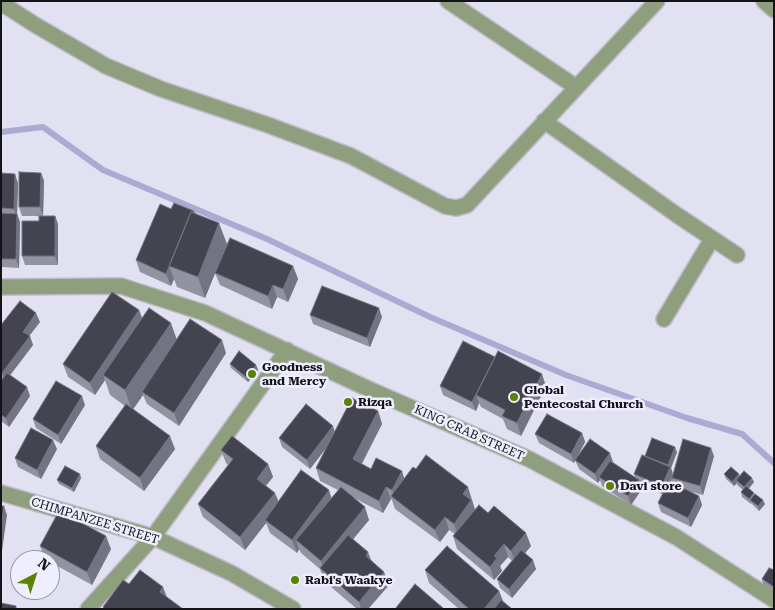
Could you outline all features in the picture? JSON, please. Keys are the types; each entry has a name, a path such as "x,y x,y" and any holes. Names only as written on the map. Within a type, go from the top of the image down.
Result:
{"street":[{"path":"448,1 576,87"},
{"path":"1,3 106,66 161,89 268,125 351,156 445,206 456,208 466,205 657,1"},
{"path":"764,1 774,10"},
{"path":"544,121 737,255"},
{"path":"664,319 712,239"},
{"name":"KING CRAB STREET","path":"1,286 121,286 205,313 373,391 529,460 676,537 774,600"},
{"path":"88,609 153,537 287,350"},
{"name":"CHIMPANZEE STREET","path":"1,493 153,537 231,573 293,609"}],"building":[{"path":"19,172 41,173 40,207 19,207"},
{"path":"1,173 15,174 14,209 1,208"},
{"path":"174,203 194,211 191,212 166,274 136,260 160,204 171,209"},
{"path":"191,212 219,223 198,277 169,266"},
{"path":"1,213 17,214 16,259 1,259"},
{"path":"39,216 55,216 55,256 22,256 22,221 39,221"},
{"path":"230,238 293,266 283,289 273,285 268,296 215,273"},
{"path":"322,286 379,308 367,338 310,315"},
{"path":"112,292 139,310 90,383 63,364"},
{"path":"20,301 36,313 23,332 30,336 1,373 1,325"},
{"path":"149,308 171,323 125,390 103,375"},
{"path":"190,319 222,340 174,413 142,392"},
{"path":"463,341 495,357 472,402 440,386"},
{"path":"239,351 256,365 246,377 230,364"},
{"name":"Global Pentecostal Church","path":"498,351 542,374 517,423 502,416 505,410 476,395"},
{"path":"7,373 27,387 6,418 1,415 1,381"},
{"path":"56,381 82,396 58,435 33,419"},
{"path":"352,398 378,411 353,459 371,469 376,458 402,471 392,490 386,487 379,501 316,468"},
{"path":"126,404 170,436 140,478 96,446"},
{"path":"306,404 333,426 307,460 279,438"},
{"path":"547,414 582,433 571,454 535,434"},
{"path":"31,428 53,440 37,470 15,458"},
{"path":"232,436 268,464 257,479 275,493 240,537 198,504 233,459 221,450"},
{"path":"652,438 675,447 668,465 645,456"},
{"path":"590,439 610,453 595,474 575,460"},
{"path":"683,439 711,448 700,486 672,478"},
{"path":"426,455 468,487 463,494 471,500 454,524 445,517 435,530 391,496 413,467 416,469"},
{"path":"642,455 670,467 662,486 634,474"},
{"path":"610,461 639,480 628,496 599,477"},
{"path":"65,466 80,474 72,488 57,480"},
{"path":"731,467 739,474 732,482 724,474"},
{"path":"301,470 329,490 292,540 265,520"},
{"path":"744,471 752,478 744,487 736,480"},
{"path":"669,481 699,496 688,518 658,503"},
{"path":"746,486 754,493 749,499 741,492"},
{"path":"341,487 365,507 321,561 296,540"},
{"path":"755,494 763,500 758,506 750,500"},
{"path":"479,505 488,513 494,506 526,533 511,551 504,544 494,556 497,558 490,567 453,536"},
{"path":"1,506 4,506 1,527"},
{"path":"59,511 106,536 87,572 60,557 60,550 47,550 40,546"},
{"path":"348,535 368,552 366,556 384,572 359,602 320,568"},
{"path":"447,546 499,591 484,609 469,609 425,570"},
{"path":"521,550 533,560 509,589 497,579"},
{"path":"769,568 774,570 774,587 762,579"},
{"path":"140,570 163,587 160,592 183,609 105,609 103,607 123,580 129,584"},
{"path":"415,584 443,608 443,609 395,609"},
{"path":"501,600 512,609 494,609"},
{"path":"1,603 16,606 16,609 1,609"}],"waterway":[{"path":"1,132 43,127 103,170 267,239 430,317 566,375 687,418 742,434 774,463"}],"place":[{"name":"Goodness and Mercy","path":"252,374"},
{"name":"Global Pentecostal Church","path":"514,397"},
{"name":"Rizqa","path":"348,402"},
{"name":"Davi store","path":"610,486"},
{"name":"Rabi's Waakye","path":"295,580"}]}
